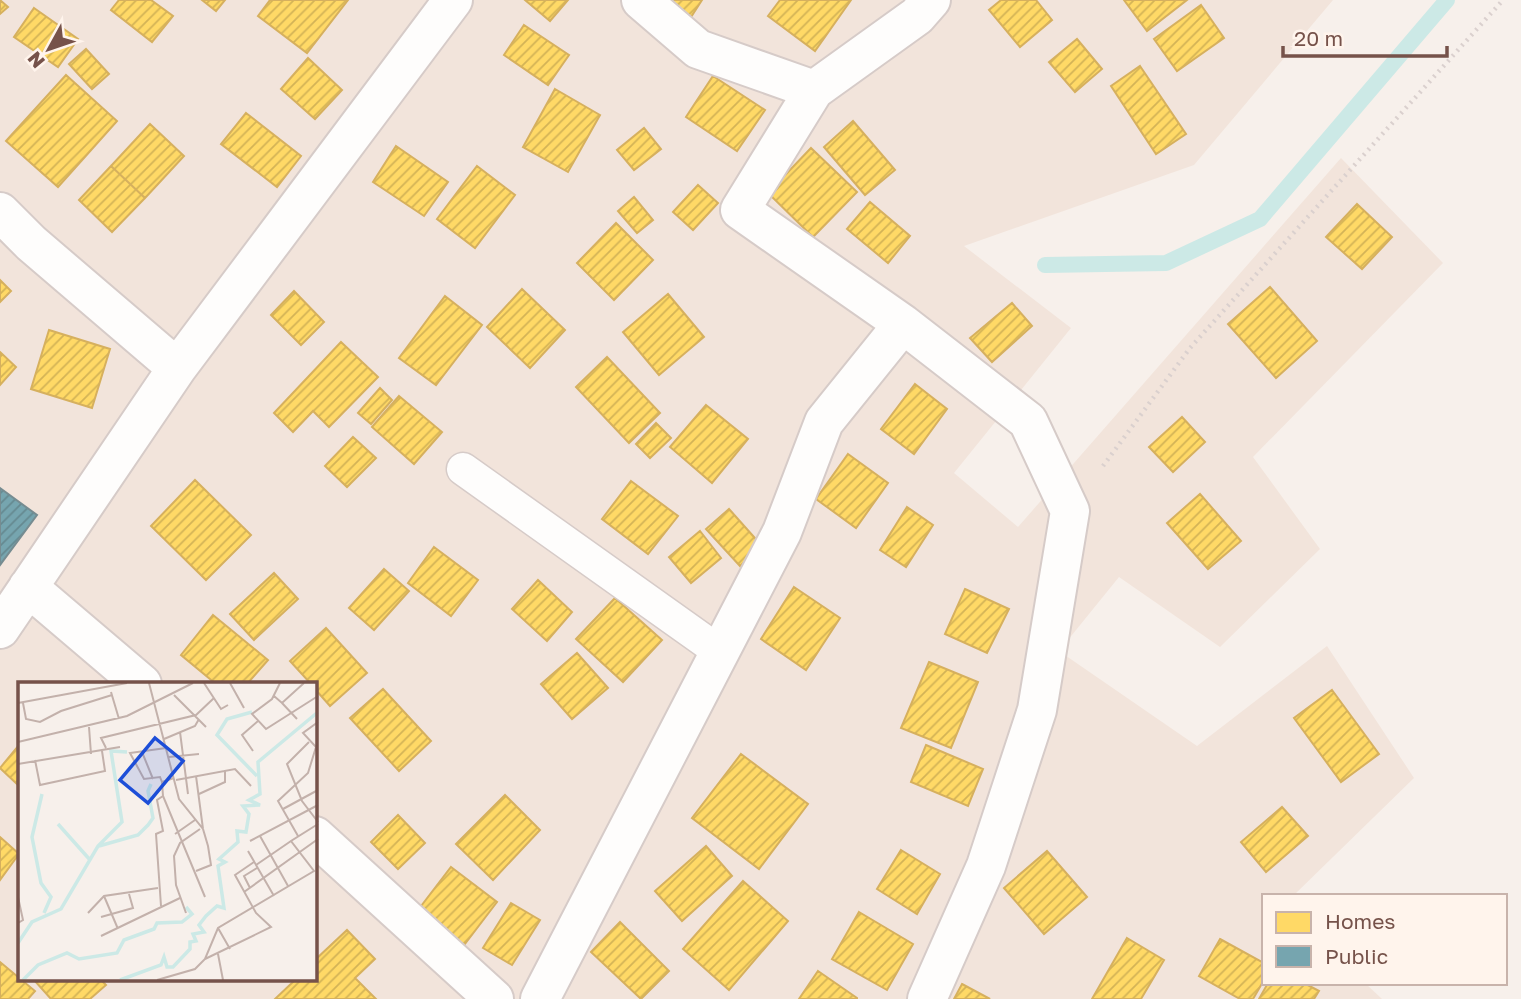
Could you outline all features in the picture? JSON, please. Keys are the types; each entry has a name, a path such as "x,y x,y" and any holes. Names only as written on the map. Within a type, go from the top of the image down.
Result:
{"street":[{"path":"0,629 177,368 453,0"},
{"path":"641,0 698,49 814,90"},
{"path":"927,999 986,866 1037,710 1070,511 1028,421 903,324 740,210 814,90 917,16 931,0"},
{"path":"0,212 31,243 177,368"},
{"path":"540,999 782,532 824,422 903,324"},
{"path":"28,587 140,682"},
{"path":"317,838 494,999"}],"lane":[{"path":"463,468 720,652"}],"path":[{"path":"1070,511 1190,348 1503,0"}],"shaded area":[{"path":"0,0 1333,0 1194,165 964,246 1071,328 954,473 1018,527 1341,158 1443,263 1253,457 1320,549 1220,647 1119,577 1059,651 1197,746 1327,646 1414,778 1295,894 1262,894 1262,985 1367,985 1382,999 0,999"}],"building: Homes":[{"path":"0,0 8,7 0,14"},
{"path":"119,0 151,0 173,16 152,42 111,10"},
{"path":"202,0 225,0 216,11"},
{"path":"270,0 348,0 307,53 258,16"},
{"path":"525,0 568,0 550,21"},
{"path":"666,0 702,0 691,17"},
{"path":"780,0 851,0 815,51 768,16"},
{"path":"1001,0 1036,0 1052,20 1020,47 989,10"},
{"path":"1124,0 1187,0 1147,31"},
{"path":"1201,5 1224,38 1177,71 1154,39"},
{"path":"34,8 78,39 58,67 14,37"},
{"path":"524,25 569,55 548,85 504,55"},
{"path":"1077,39 1102,69 1075,92 1049,62"},
{"path":"86,49 109,74 92,89 69,64"},
{"path":"308,58 342,90 315,119 281,89"},
{"path":"1140,66 1186,134 1156,154 1111,86"},
{"path":"66,75 117,121 58,187 6,141"},
{"path":"713,76 765,110 737,151 686,117"},
{"path":"555,89 600,115 568,172 523,147"},
{"path":"246,113 301,156 277,187 221,144"},
{"path":"853,121 895,170 865,195 824,147"},
{"path":"150,124 184,156 145,198 111,166"},
{"path":"644,128 661,149 634,170 617,150"},
{"path":"396,146 448,182 424,216 373,182"},
{"path":"811,148 857,192 813,237 768,193"},
{"path":"111,166 145,198 112,232 79,200"},
{"path":"477,166 515,195 475,248 437,219"},
{"path":"698,185 718,203 693,230 673,212"},
{"path":"634,197 653,220 637,233 618,211"},
{"path":"870,202 910,236 888,263 847,229"},
{"path":"1357,204 1392,237 1362,269 1326,237"},
{"path":"616,223 653,260 614,300 577,263"},
{"path":"0,280 11,291 0,302"},
{"path":"1270,287 1317,341 1276,378 1228,324"},
{"path":"522,289 565,330 530,368 487,327"},
{"path":"294,291 324,322 301,345 271,315"},
{"path":"668,294 704,337 659,375 623,332"},
{"path":"445,296 482,325 436,385 399,358"},
{"path":"1012,303 1032,326 992,362 970,338"},
{"path":"49,330 110,349 92,408 31,389"},
{"path":"341,342 378,377 329,427 313,411 293,432 274,413"},
{"path":"0,352 16,367 0,385"},
{"path":"607,357 660,413 629,443 576,387"},
{"path":"915,384 947,409 914,454 881,429"},
{"path":"380,388 392,400 371,424 358,413"},
{"path":"399,396 442,432 414,464 372,427"},
{"path":"706,405 748,439 712,483 670,447"},
{"path":"1182,417 1205,442 1173,472 1149,447"},
{"path":"656,423 671,438 650,458 636,444"},
{"path":"353,437 376,458 347,487 325,466"},
{"path":"848,454 888,483 856,528 816,499"},
{"path":"195,480 251,535 206,580 151,526"},
{"path":"631,481 678,516 648,554 602,519"},
{"path":"1200,494 1241,541 1208,569 1167,523"},
{"path":"907,507 933,525 906,567 880,550"},
{"path":"729,509 762,546 740,566 706,529"},
{"path":"700,531 721,558 691,583 669,557"},
{"path":"434,547 478,580 451,616 408,583"},
{"path":"384,569 409,591 374,630 349,608"},
{"path":"274,573 298,599 254,640 230,614"},
{"path":"538,580 572,612 547,641 512,609"},
{"path":"794,587 840,618 806,670 761,639"},
{"path":"965,589 1009,609 987,653 945,634"},
{"path":"615,598 662,640 623,682 576,639"},
{"path":"213,615 268,660 249,682 214,682 181,655"},
{"path":"326,628 367,673 330,706 317,691 317,682 309,682 290,661"},
{"path":"577,653 608,688 572,719 541,684"},
{"path":"929,662 978,682 951,748 901,728"},
{"path":"383,689 431,741 399,771 350,718"},
{"path":"1332,690 1379,754 1341,782 1294,718"},
{"path":"926,745 983,769 968,806 911,782"},
{"path":"18,746 18,785 0,768"},
{"path":"741,754 808,804 759,869 692,818"},
{"path":"505,795 540,830 493,880 456,844"},
{"path":"1282,807 1308,836 1266,872 1241,842"},
{"path":"398,815 425,843 398,869 371,842"},
{"path":"0,837 18,855 0,880"},
{"path":"706,846 732,876 682,921 655,891"},
{"path":"901,850 940,874 917,914 877,889"},
{"path":"1047,851 1087,897 1044,934 1004,888"},
{"path":"451,867 497,902 461,949 415,914"},
{"path":"743,881 788,921 729,990 683,949"},
{"path":"511,903 540,920 512,965 483,948"},
{"path":"859,912 913,944 887,990 832,959"},
{"path":"620,922 669,971 641,999 591,952"},
{"path":"347,930 375,959 355,978 376,999 275,999 293,982 317,982 317,958"},
{"path":"1127,938 1164,960 1141,999 1092,999"},
{"path":"1220,939 1262,962 1262,983 1253,999 1240,999 1199,976"},
{"path":"0,962 18,977 18,982 24,982 35,991 28,999 0,999"},
{"path":"818,971 857,998 857,999 799,999"},
{"path":"36,982 103,982 106,985 90,999 51,999"},
{"path":"962,984 990,999 954,999"},
{"path":"1267,985 1308,985 1319,991 1314,999 1259,999"}],"building: Public":[{"path":"0,488 37,515 0,565"}],"waterway":[{"path":"1045,265 1166,263 1260,219 1447,0"}]}
